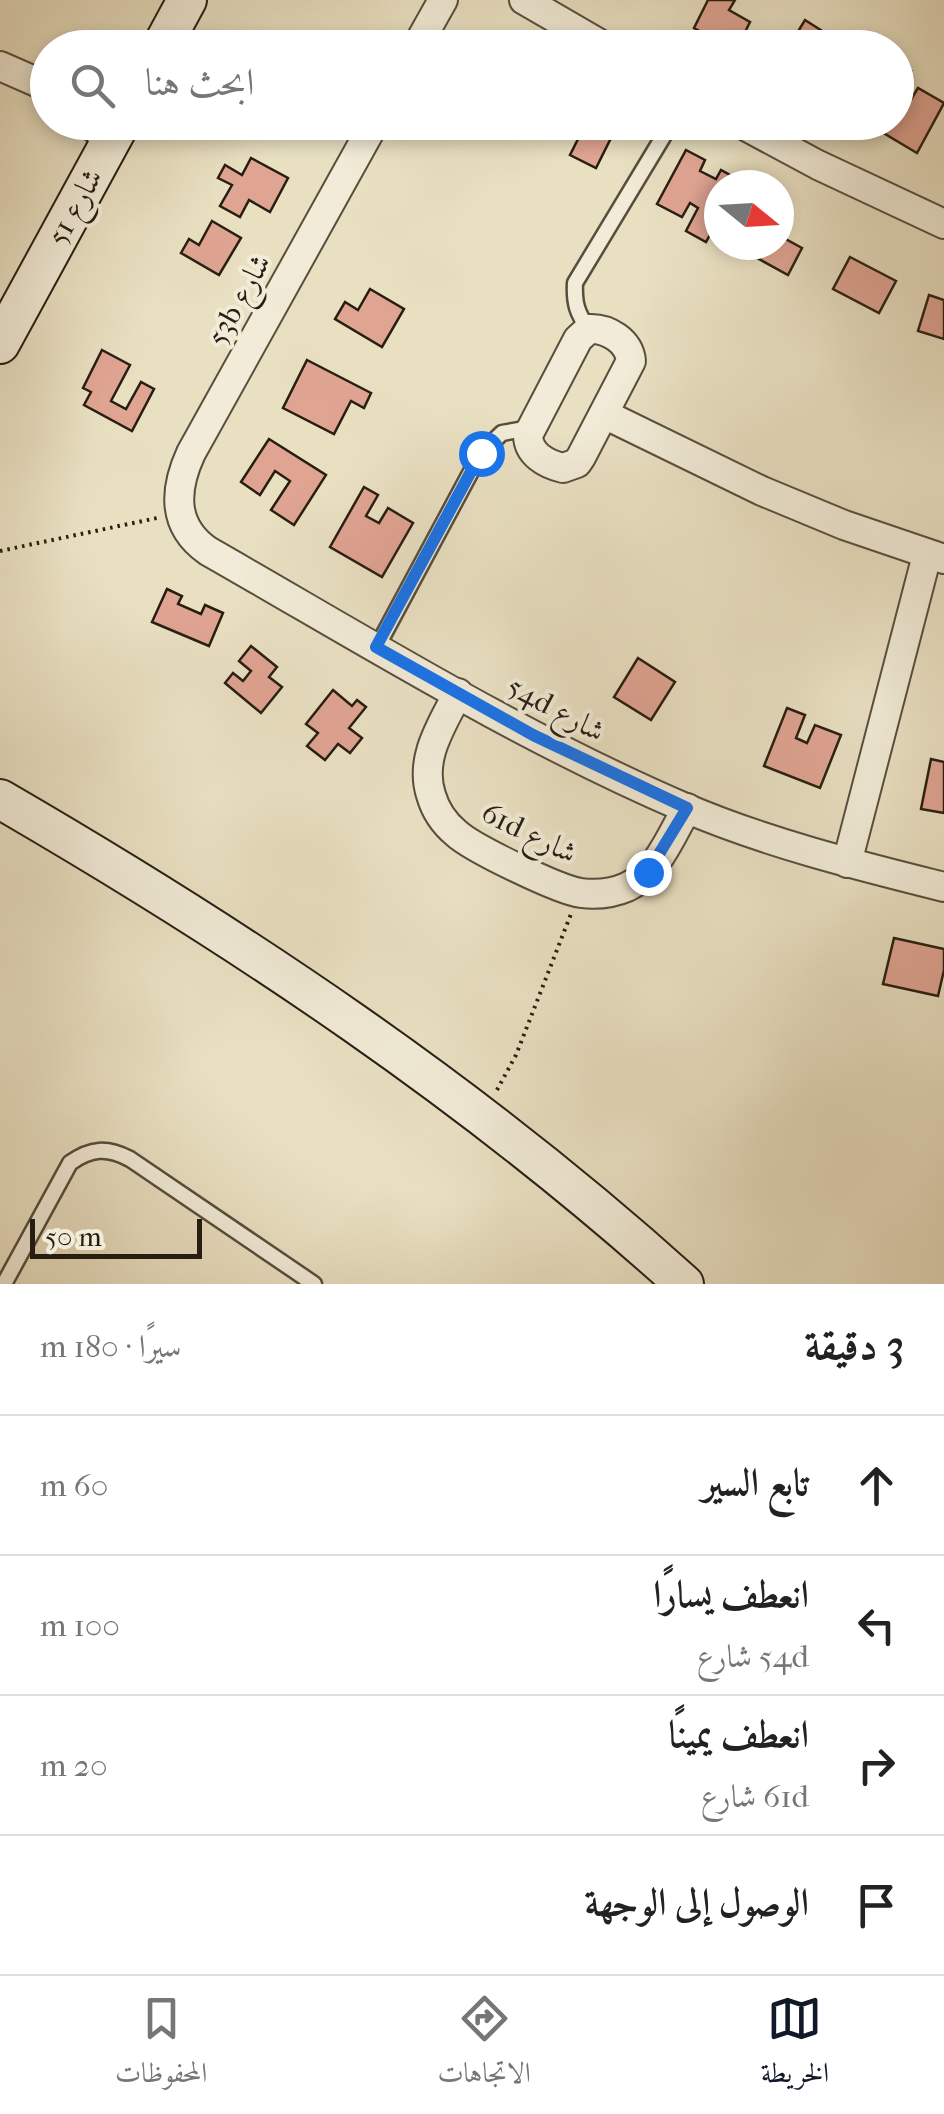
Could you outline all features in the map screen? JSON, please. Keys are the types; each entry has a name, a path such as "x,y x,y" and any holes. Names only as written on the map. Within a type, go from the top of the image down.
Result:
{"street":[{"path":"171,30 187,0"},
{"path":"426,30 443,0"},
{"path":"524,0 576,30"},
{"name":"شارع 51","path":"0,344 100,140"},
{"name":"53b شارع","path":"179,514 182,472 191,453 364,140"},
{"path":"771,140 944,224"},
{"path":"589,330 603,330 623,342 631,354 629,368 604,414 582,457 570,467 556,466 536,454 528,442 530,428 578,339 589,330"},
{"path":"604,414 762,491 935,557 846,863"},
{"name":"54d شارع","path":"179,514 184,529 208,551 533,735 687,808 846,863 944,888"},
{"name":"61d شارع","path":"458,693 432,743 427,768 430,793 440,816 457,836 579,893 604,894 628,886 648,872 687,808"},
{"path":"0,799 208,922 394,1048 483,1116 684,1284"}],"lane":[{"path":"589,330 578,316 574,300 576,283 661,140"},
{"path":"376,647 481,453 502,433 530,428"},
{"path":"4,1284 70,1162 99,1149 130,1159 314,1284"}],"path":[{"path":"0,551 179,514"},
{"path":"483,1116 516,1055 579,893"}],"building":[{"path":"708,0 735,0 729,10 750,22 746,30 694,28"},
{"path":"805,20 821,30 799,30"},
{"path":"918,88 944,103 917,153 895,140 914,140 914,94"},
{"path":"578,140 610,140 596,168 570,155"},
{"path":"686,150 705,160 700,171 704,173 704,241 686,231 698,208 690,203 682,217 657,204"},
{"path":"251,158 288,178 270,212 249,200 240,217 220,206 232,185 218,178 225,165 242,175"},
{"path":"212,221 241,238 219,275 181,253 189,239 199,245"},
{"path":"794,244 802,248 788,275 761,260 794,260"},
{"path":"850,257 896,281 879,313 833,289"},
{"path":"370,289 404,309 382,347 335,319 345,302 358,310"},
{"path":"929,295 944,300 944,339 918,331"},
{"path":"102,350 130,365 111,401 126,409 141,382 154,389 132,431 84,405 91,392 83,388"},
{"path":"307,360 371,393 364,408 351,401 334,434 283,408"},
{"path":"269,439 326,475 294,525 271,510 290,481 275,471 260,495 241,482"},
{"path":"364,487 378,495 366,516 379,523 388,508 413,523 382,577 330,547"},
{"path":"167,589 182,596 178,604 201,614 205,605 223,613 209,646 152,622"},
{"path":"251,646 277,667 269,677 282,687 261,713 225,683 233,673 243,681 251,671 239,661"},
{"path":"638,658 675,682 651,720 614,697"},
{"path":"333,690 352,706 357,700 366,707 349,728 362,738 350,753 338,744 325,760 307,746 318,733 306,724"},
{"path":"787,708 805,715 796,738 807,743 815,725 841,735 820,788 764,766"},
{"path":"931,759 944,762 944,813 921,809"},
{"path":"894,938 944,949 938,996 883,984"}],"route":[{"path":"481,453 376,647 533,735 687,808 648,872"}]}
